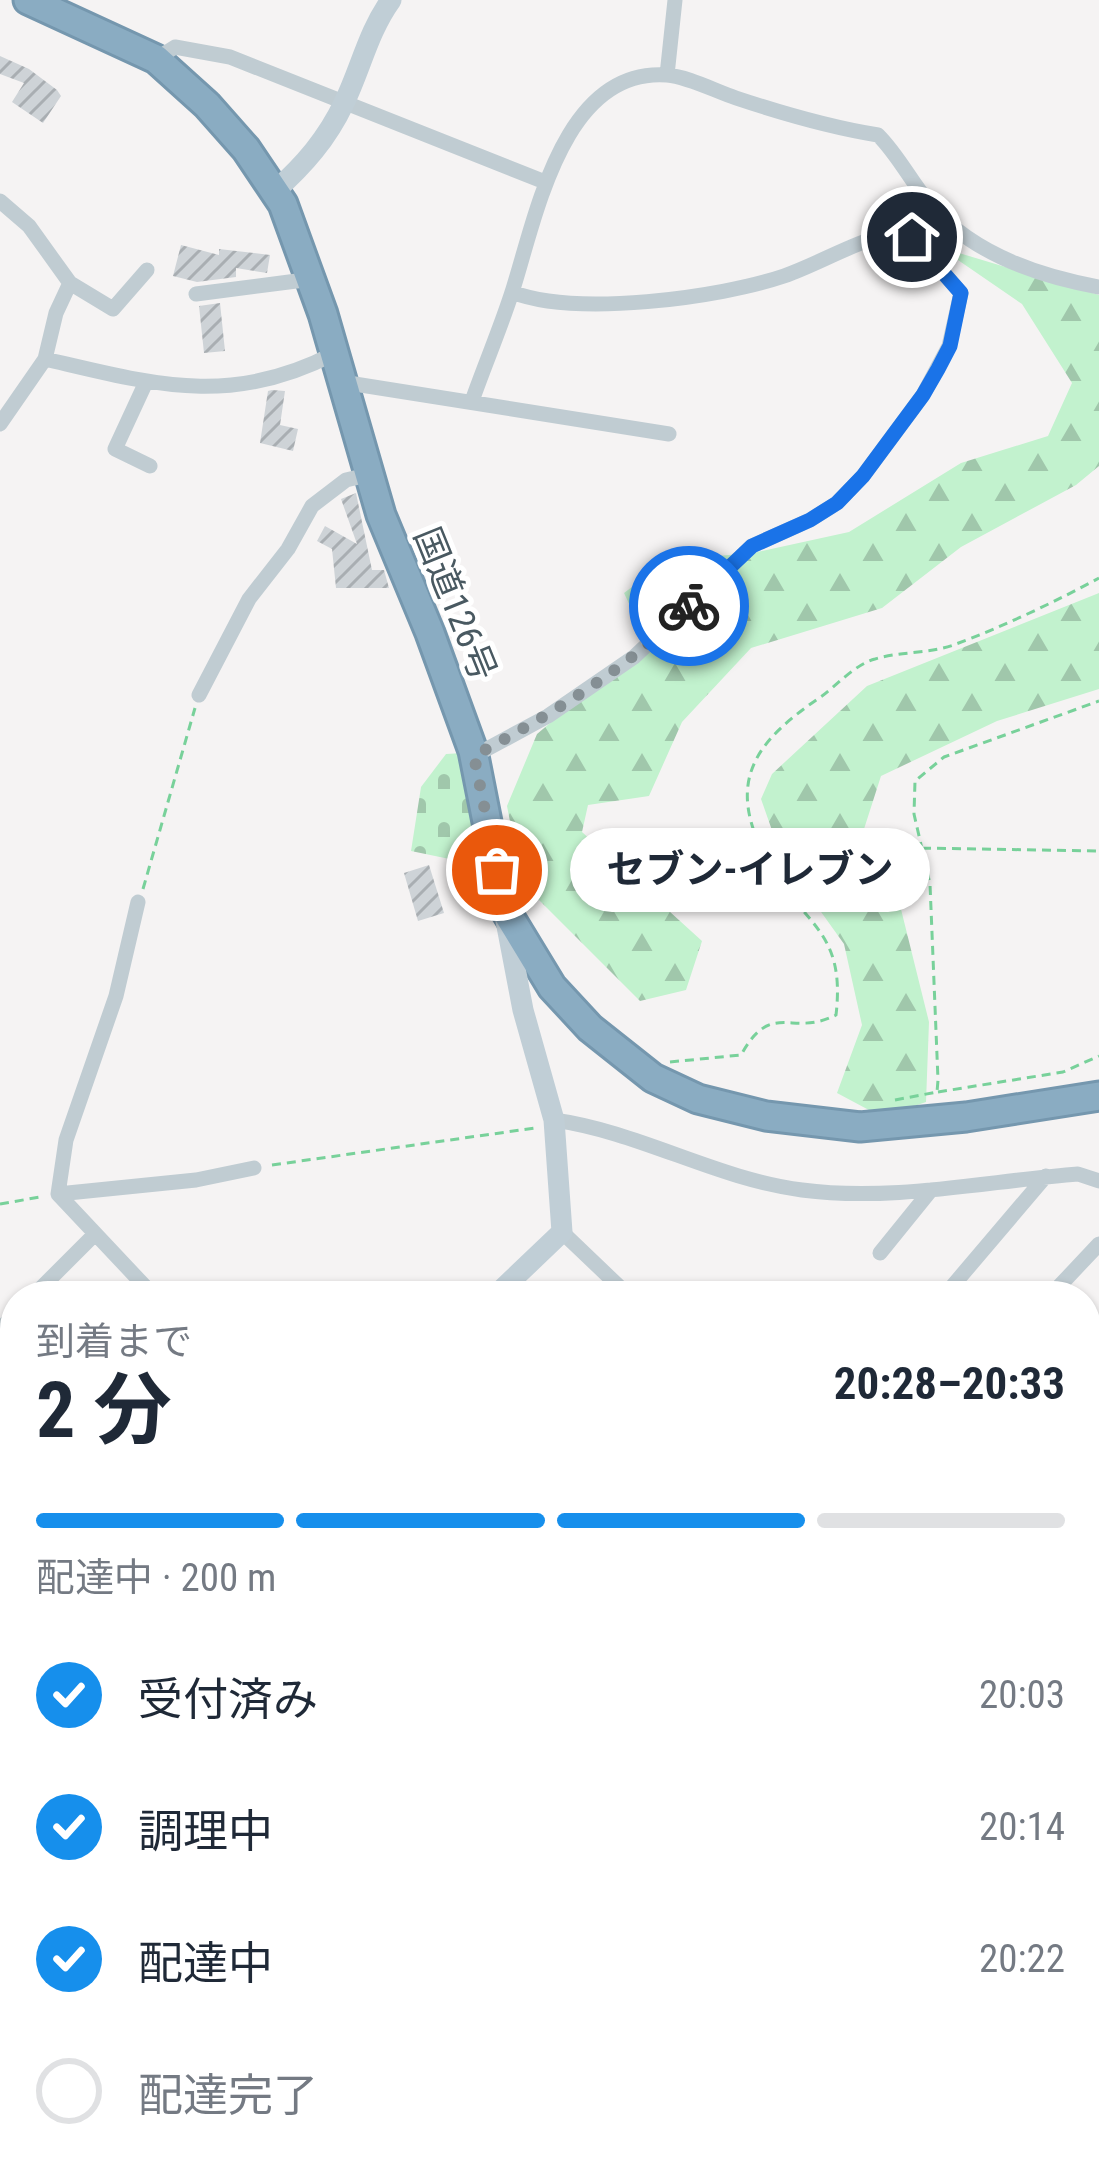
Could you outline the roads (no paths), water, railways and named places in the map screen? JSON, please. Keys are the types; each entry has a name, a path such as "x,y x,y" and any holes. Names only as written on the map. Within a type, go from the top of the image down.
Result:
{"highway":[{"name":"国道126号","path":"28,0 156,59 220,119 275,191 312,279 367,475 474,756 504,908 552,987 590,1028 653,1078 698,1099 766,1116 860,1127 966,1117 1099,1096"}],"street":[{"path":"275,191 307,163 344,104 370,33 391,0"},
{"path":"667,75 675,0"},
{"path":"156,59 175,46 230,57 544,182"},
{"path":"472,401 512,292 544,182 578,122 599,99 628,81 667,75 826,128 878,135 950,224 1017,266 1099,287"},
{"path":"0,200 29,226 70,283 113,309 147,270"},
{"path":"474,756 548,716 634,657 752,546 837,503 923,395 950,346 961,293 912,237 895,233 778,278 722,292 588,304 536,302 512,292"},
{"path":"196,293 312,279"},
{"path":"0,424 45,359 56,313 70,283"},
{"path":"45,359 183,388 259,382 294,373 334,352"},
{"path":"146,382 116,449 150,466"},
{"path":"342,382 669,434"},
{"path":"199,695 250,599 313,506 346,480 367,475"},
{"path":"58,1194 67,1140 116,995 138,902"},
{"path":"504,908 523,1010 554,1120 562,1232 613,1281"},
{"path":"554,1120 626,1135 733,1173 803,1190 931,1190 1078,1174 1099,1181"},
{"path":"58,1194 196,1180 254,1168"},
{"path":"957,1281 1046,1177"},
{"path":"880,1253 931,1190"},
{"path":"58,1194 140,1281"},
{"path":"510,1281 562,1232"},
{"path":"48,1281 95,1234"},
{"path":"1064,1281 1099,1244"}],"place":[{"name":"セブン-イレブン","path":"497,870"}]}
